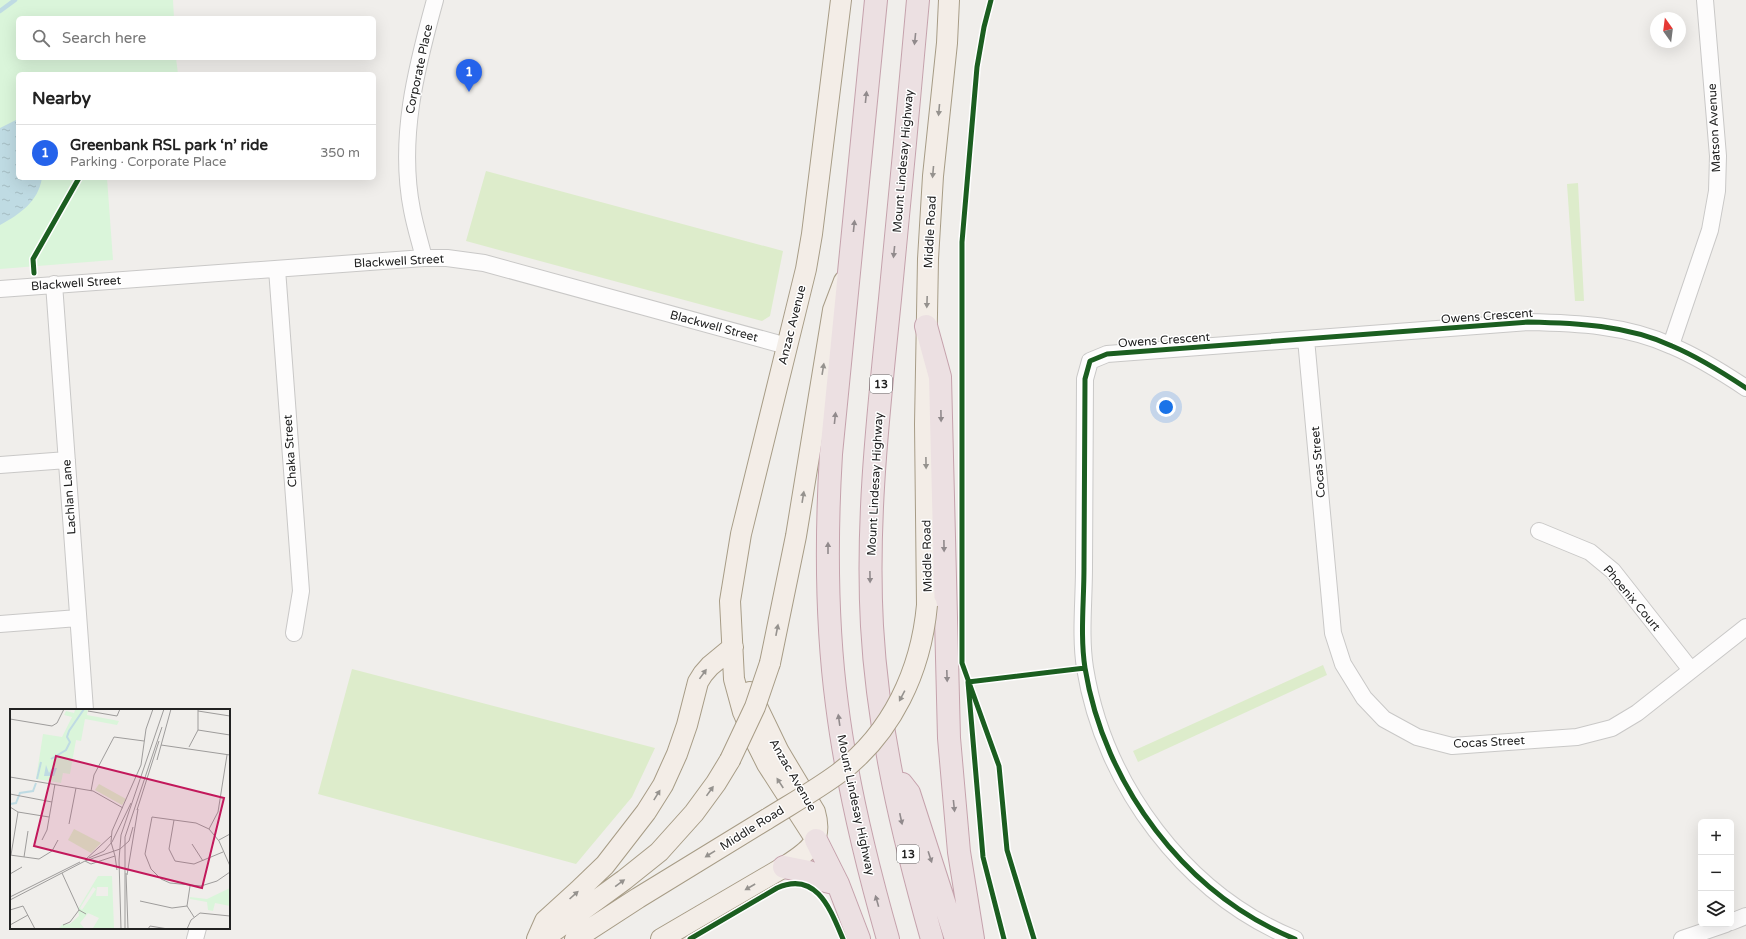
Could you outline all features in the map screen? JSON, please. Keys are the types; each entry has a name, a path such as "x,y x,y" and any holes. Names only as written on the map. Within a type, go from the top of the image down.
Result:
{"highway":[{"name":"Mount Lindesay Highway","path":"876,0 831,462 828,522 830,619 842,744 869,872 888,939"},
{"name":"Mount Lindesay Highway","path":"918,0 881,385 871,516 870,557 873,630 879,691 890,768 909,858 932,939"},
{"path":"926,326 940,377 950,745 959,852 973,939"},
{"path":"890,768 909,793 956,939"},
{"path":"816,840 838,884 859,939"},
{"path":"784,867 809,872 826,881 838,884"}],"main road":[{"name":"Anzac Avenue","path":"816,840 818,822 815,812 794,778 768,730 750,692 733,648 730,601 741,534 806,269 812,234 841,0"},
{"name":"Middle Road","path":"576,939 638,898 830,780 872,743 887,722 908,685 919,654 925,626 927,605 925,424 928,259 933,176 941,86 947,43 949,0"},
{"path":"947,43 962,0"},
{"path":"542,939 624,880 659,852 694,812 716,783 730,760 755,707 770,663 796,536 833,310 850,265"},
{"path":"537,939 545,921 605,864 646,812 663,785 677,754 687,725 698,682 710,666 733,648"},
{"path":"662,939 784,867 802,855 816,840"}],"street":[{"name":"Corporate Place","path":"424,258 412,210 407,148 412,94 420,55 435,0"},
{"name":"Matson Avenue","path":"1670,345 1710,230 1717,191 1718,156 1705,0"},
{"name":"Blackwell Street","path":"0,288 424,258 447,258 484,263 787,346"},
{"name":"Chaka Street","path":"277,269 301,590 294,633"},
{"name":"Lachlan Lane","path":"54,284 85,709"},
{"name":"Owens Crescent","path":"1295,939 1278,932 1238,909 1199,878 1166,843 1140,808 1116,768 1106,744 1092,699 1085,668 1083,649 1085,379 1090,361 1107,354 1528,322 1581,323 1627,331 1670,345 1712,366 1746,388"},
{"name":"Cocas Street","path":"1306,339 1333,633 1343,664 1364,698 1384,719 1417,737 1452,746 1577,737 1612,728 1637,713 1746,627"},
{"path":"0,464 67,460"},
{"name":"Phoenix Court","path":"1539,531 1590,552 1613,571 1691,670"},
{"path":"0,624 78,618"},
{"path":"1734,921 1746,916"},
{"path":"1682,939 1717,927"},
{"path":"195,939 198,929"}],"green space":[{"path":"0,0 173,0 174,16 16,16 16,60 176,60 178,72 16,72 16,180 107,180 113,260 0,269"},
{"path":"486,171 783,251 770,316 762,321 466,241"},
{"path":"1578,183 1584,301 1575,301 1567,184"},
{"path":"1323,665 1327,675 1138,762 1133,751"},
{"path":"352,669 655,748 632,797 576,864 318,794"}],"water":[{"path":"16,120 16,180 42,180 37,194 32,201 21,212 0,225 0,128"}],"waterway":[{"path":"0,11 15,0"}],"cycle path":[{"path":"991,0 984,27 977,67 962,242 962,663 999,766 1007,850 1034,939"},
{"path":"34,273 33,259 78,180"},
{"path":"1295,939 1255,919 1218,894 1185,864 1156,830 1131,793 1110,753 1095,711 1085,668 1082,631 1084,568 1085,379 1090,361 1107,354 1528,322 1546,322 1601,326 1619,329 1655,339 1682,350 1701,360 1746,388"},
{"path":"1004,939 983,857 968,682 1085,668"},
{"path":"690,939 777,888 791,884 802,884 812,889 820,896 833,917 843,939"}],"place":[{"name":"Greenbank RSL park ‘n’ ride","path":"469,92"}]}
